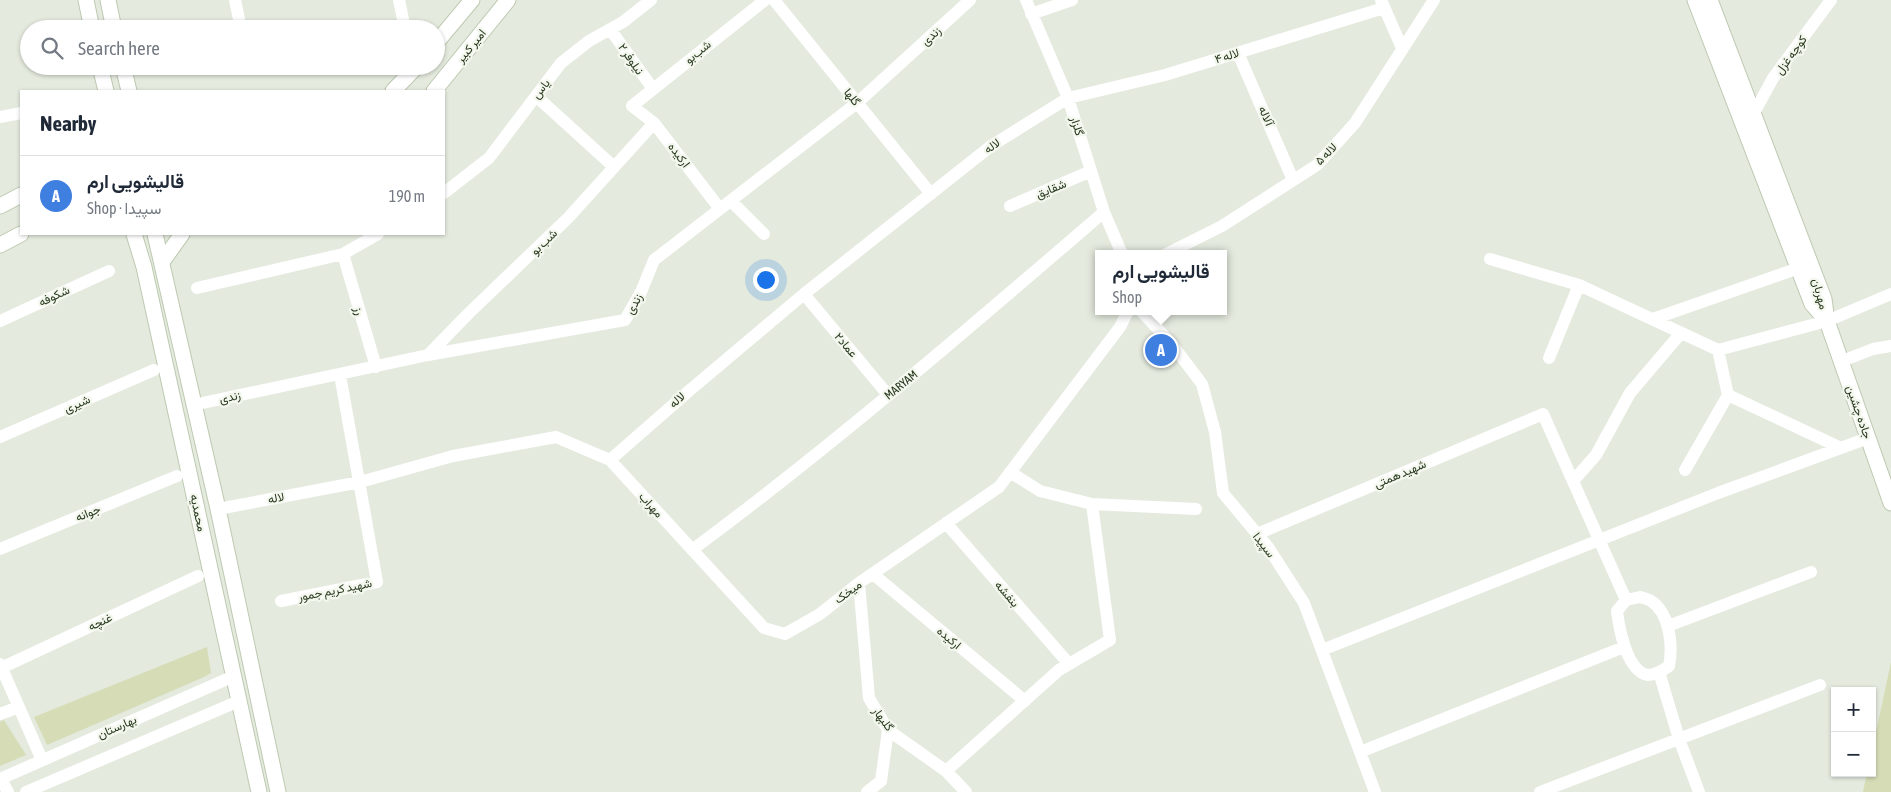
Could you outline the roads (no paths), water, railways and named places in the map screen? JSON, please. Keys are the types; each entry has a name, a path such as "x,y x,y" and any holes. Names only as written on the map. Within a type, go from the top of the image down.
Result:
{"street":[{"path":"86,0 90,20"},
{"path":"108,0 112,20"},
{"path":"235,0 239,20"},
{"path":"399,0 400,20"},
{"path":"445,32 472,0"},
{"name":"امیر کبیر","path":"435,90 508,0"},
{"name":"یاس","path":"445,192 489,158 561,63 589,41 624,22 651,0"},
{"name":"شب‌بو","path":"632,106 765,0"},
{"name":"گلها","path":"774,0 930,194"},
{"name":"زندی","path":"193,405 428,356 625,320 641,292 654,260 857,103 970,0"},
{"name":"گلزار","path":"1026,0 1068,98 1104,212 1120,250"},
{"path":"1031,14 1072,0"},
{"name":"لاله ۵","path":"1174,250 1222,226 1317,165 1355,123 1434,0"},
{"name":"مهربان","path":"1696,0 1718,37 1754,113 1824,299 1827,321"},
{"name":"مهربان","path":"1710,0 1718,37 1812,304 1827,321"},
{"name":"کوچه غزل","path":"1754,113 1774,78 1831,0"},
{"path":"1382,4 1402,48"},
{"name":"لاله ۴","path":"1068,98 1165,75 1238,53 1382,4"},
{"name":"نیلوفر ۲","path":"610,29 653,89"},
{"name":"آلاله","path":"1238,53 1293,180"},
{"path":"102,75 106,90"},
{"path":"125,75 129,90"},
{"path":"394,90 408,75"},
{"path":"536,96 614,167"},
{"name":"لاله","path":"218,509 360,482 453,456 556,437 610,460 804,294 930,194 991,146 1068,98"},
{"name":"ارکیده","path":"632,106 654,123 720,209"},
{"path":"0,117 20,112"},
{"name":"شب بو","path":"428,356 568,218 654,123"},
{"name":"شقایق","path":"1010,206 1091,171"},
{"path":"0,206 20,196"},
{"path":"732,201 764,234"},
{"name":"MARYAM","path":"692,550 759,501 888,396 1104,212"},
{"path":"0,245 20,235"},
{"name":"محمدیه","path":"134,235 144,267 259,792"},
{"name":"محمدیه","path":"156,235 193,405 218,509 278,792"},
{"path":"162,262 181,235"},
{"path":"197,288 343,254 376,235"},
{"name":"رز","path":"343,254 376,367"},
{"path":"1490,259 1579,285 1718,350 1827,321 1891,294"},
{"path":"1653,320 1799,268"},
{"name":"شکوفه","path":"0,321 109,270"},
{"path":"1549,358 1579,285"},
{"name":"عماد۲","path":"804,294 888,396"},
{"name":"میخک","path":"692,550 764,628 785,634 820,614 860,583 999,487 1120,327 1126,315"},
{"name":"سپیدا","path":"1145,315 1171,342 1202,384 1215,432 1223,493 1268,547 1304,603 1375,792"},
{"name":"جاده چشین","path":"1827,321 1891,503"},
{"path":"1626,600 1573,481 1596,455 1630,393 1681,333"},
{"path":"1842,361 1873,349 1891,346"},
{"path":"1685,470 1728,395 1718,350"},
{"name":"شیری","path":"0,437 154,370"},
{"path":"340,375 360,482"},
{"path":"1728,395 1841,448"},
{"name":"شهید همتی","path":"1257,534 1543,414 1573,481"},
{"path":"1322,650 1718,493 1868,438"},
{"name":"مهراب","path":"610,460 692,550"},
{"path":"1010,472 1040,491 1092,504 1196,509"},
{"name":"جوانه","path":"0,550 177,476"},
{"name":"شهید کریم جمور","path":"281,601 377,582 360,482"},
{"path":"946,771 1059,670 1110,640 1092,504"},
{"name":"بنفشه","path":"946,523 1069,664"},
{"path":"1668,626 1811,572"},
{"name":"ارکیده","path":"873,574 1025,701"},
{"name":"غنچه","path":"1,666 198,576"},
{"name":"گلبهار","path":"860,583 869,698 888,730 946,771 966,792"},
{"path":"1640,597 1652,601 1668,626 1672,655 1669,666 1660,672 1649,675 1639,672 1624,647 1618,624 1618,611 1626,600 1640,597"},
{"path":"1360,752 1624,647"},
{"path":"1,666 42,760"},
{"path":"1660,672 1679,739 1699,792"},
{"name":"بهارستان","path":"0,779 234,676"},
{"path":"1540,792 1820,685"},
{"name":"بهارستان","path":"26,792 239,702"},
{"path":"0,714 19,707"},
{"path":"867,792 881,781 888,730"},
{"path":"0,779 8,792"}],"place":[{"name":"قالیشویی ارم","path":"1161,350"}]}
